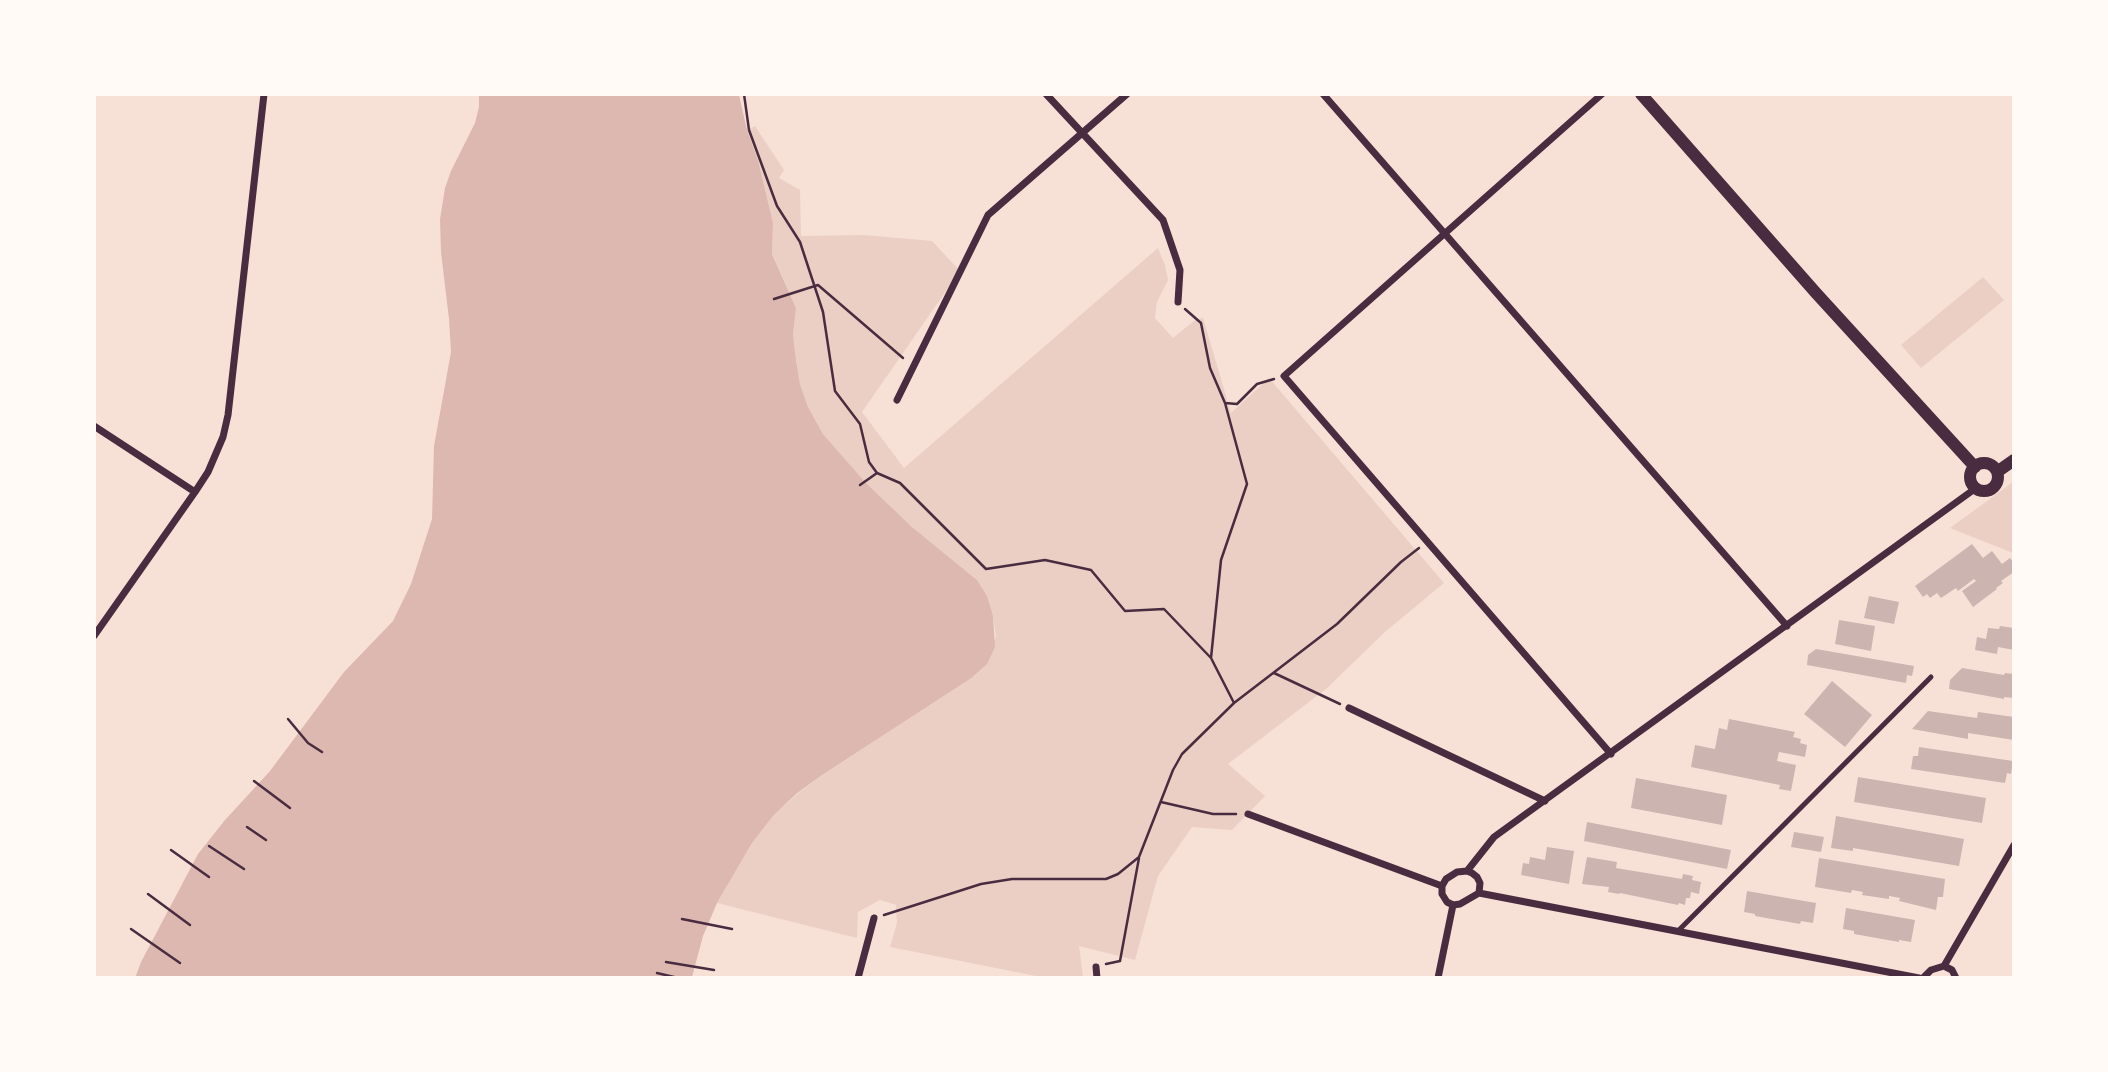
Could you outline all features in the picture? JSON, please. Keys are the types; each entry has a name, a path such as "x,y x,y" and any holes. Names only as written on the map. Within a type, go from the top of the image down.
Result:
{"street":[{"path":"94,636 195,492 216,456 223,437 228,415 264,94"},
{"path":"1046,94 1163,220 1180,270 1178,302"},
{"path":"897,400 988,215 1127,94"},
{"path":"1323,94 1787,626"},
{"path":"1602,94 1284,376 1611,754"},
{"path":"1641,94 1816,293 1975,467"},
{"path":"94,426 195,492"},
{"path":"1997,472 2014,460"},
{"path":"1978,464 1987,464 1995,468 1998,481 1993,488 1984,491 1973,485 1970,475 1975,467 1978,464"},
{"path":"1467,871 1494,837 1976,488"},
{"path":"1349,708 1545,801"},
{"path":"1248,814 1442,886"},
{"path":"1479,893 1921,978 1931,970 1944,966 2014,845"},
{"path":"1467,871 1477,877 1480,883 1479,893 1469,901 1453,905 1447,902 1442,894 1442,886 1446,879 1457,872 1467,871"},
{"path":"1438,978 1453,905"},
{"path":"858,978 874,918"},
{"path":"1944,966 1952,970 1956,978"},
{"path":"1096,967 1097,978"}],"lane":[{"path":"1678,931 1931,677"}],"path":[{"path":"744,94 749,130 777,206 800,242 824,312 835,391 860,424 869,462 877,474 901,483 986,569 1045,560 1091,570 1125,611 1164,609 1211,658 1234,703"},
{"path":"774,299 818,285 914,367"},
{"path":"1178,302 1201,323 1210,368 1225,403 1247,484 1221,560 1211,658"},
{"path":"1225,403 1237,404 1257,384 1284,376"},
{"path":"860,485 877,474"},
{"path":"1096,967 1120,961 1139,857 1173,770 1182,754 1234,703 1337,624 1401,562 1427,541"},
{"path":"1274,673 1349,708"},
{"path":"288,719 308,743 322,752"},
{"path":"254,781 290,808"},
{"path":"1161,802 1213,814 1248,814"},
{"path":"247,827 266,840"},
{"path":"209,846 244,869"},
{"path":"170,850 209,877"},
{"path":"874,918 981,884 1012,879 1107,879 1118,874 1139,857"},
{"path":"148,894 190,925"},
{"path":"682,919 732,929"},
{"path":"131,929 180,963"},
{"path":"666,962 714,970"},
{"path":"657,973 678,978"}],"shaded area":[{"path":"479,95 739,95 773,223 772,254 796,308 793,335 796,360 808,407 823,434 865,482 912,527 977,580 987,596 993,616 995,647 987,664 970,679 822,775 796,794 773,816 752,843 717,903 703,936 692,977 135,978 198,854 270,771 344,672 393,621 411,584 432,519 434,446 451,352 440,219 451,171 475,123"},
{"path":"755,126 784,170 779,178 800,190 801,236 864,235 932,241 960,271 862,412 904,468 1158,248 1168,280 1157,302 1155,318 1173,338 1195,320 1203,318 1231,413 1269,378 1444,583 1386,631 1326,689 1228,764 1265,796 1232,830 1192,827 1158,876 1135,960 1079,946 1083,977 1041,977 890,947 897,923 896,905 880,900 858,912 857,938 717,903 752,843 773,816 822,775 970,679 996,637 993,616 977,580 912,527 865,482 823,434 808,407 796,360 793,335 796,308 772,253 773,223 758,160 747,130"},
{"path":"1983,277 2004,300 1921,368 1901,345"},
{"path":"2013,482 2013,553 1950,528"}],"building":[{"path":"1972,544 1983,558 1992,551 2002,564 2010,558 2014,563 2014,572 1973,607 1962,591 1976,581 1974,579 1958,591 1956,588 1941,598 1937,593 1930,598 1927,594 1923,597 1915,586"},
{"path":"1869,596 1899,602 1894,624 1864,618"},
{"path":"1839,620 1875,626 1871,651 1835,644"},
{"path":"2000,626 2014,628 2014,650 1998,647 1997,654 1975,650 1977,637 1986,639 1988,628 1999,629"},
{"path":"1816,649 1914,666 1912,676 1907,675 1906,683 1807,665 1808,655"},
{"path":"1962,668 2004,675 2014,674 2014,698 2004,699 1949,689 1950,680"},
{"path":"1832,681 1872,715 1845,747 1804,714"},
{"path":"1928,711 1977,718 1978,712 2014,717 2014,740 1968,733 1968,739 1912,729"},
{"path":"1729,719 1795,732 1793,737 1801,739 1800,743 1807,745 1805,757 1779,752 1777,761 1796,765 1791,791 1779,789 1780,785 1691,767 1695,745 1715,749 1719,728 1727,730"},
{"path":"1919,747 2013,761 2011,774 2007,773 2005,783 1911,769 1913,756 1918,756"},
{"path":"1858,777 1986,798 1982,823 1854,802"},
{"path":"1636,778 1727,795 1722,825 1631,808"},
{"path":"1836,816 1964,839 1959,866 1853,848 1853,851 1831,848"},
{"path":"1587,822 1731,850 1727,869 1584,841"},
{"path":"1794,832 1824,837 1821,852 1791,847"},
{"path":"1547,847 1574,851 1569,884 1521,875 1523,863 1529,864 1530,857 1545,860"},
{"path":"1587,857 1617,862 1616,868 1682,879 1683,874 1693,876 1692,880 1701,882 1699,894 1691,892 1685,905 1678,905 1608,892 1609,887 1582,884"},
{"path":"1819,858 1945,879 1943,897 1938,897 1936,910 1899,901 1900,898 1889,896 1889,899 1862,895 1863,892 1852,890 1851,893 1815,887"},
{"path":"1747,891 1816,903 1813,923 1801,921 1800,924 1744,912"},
{"path":"1846,908 1915,920 1911,942 1854,934 1854,931 1843,929"}]}
